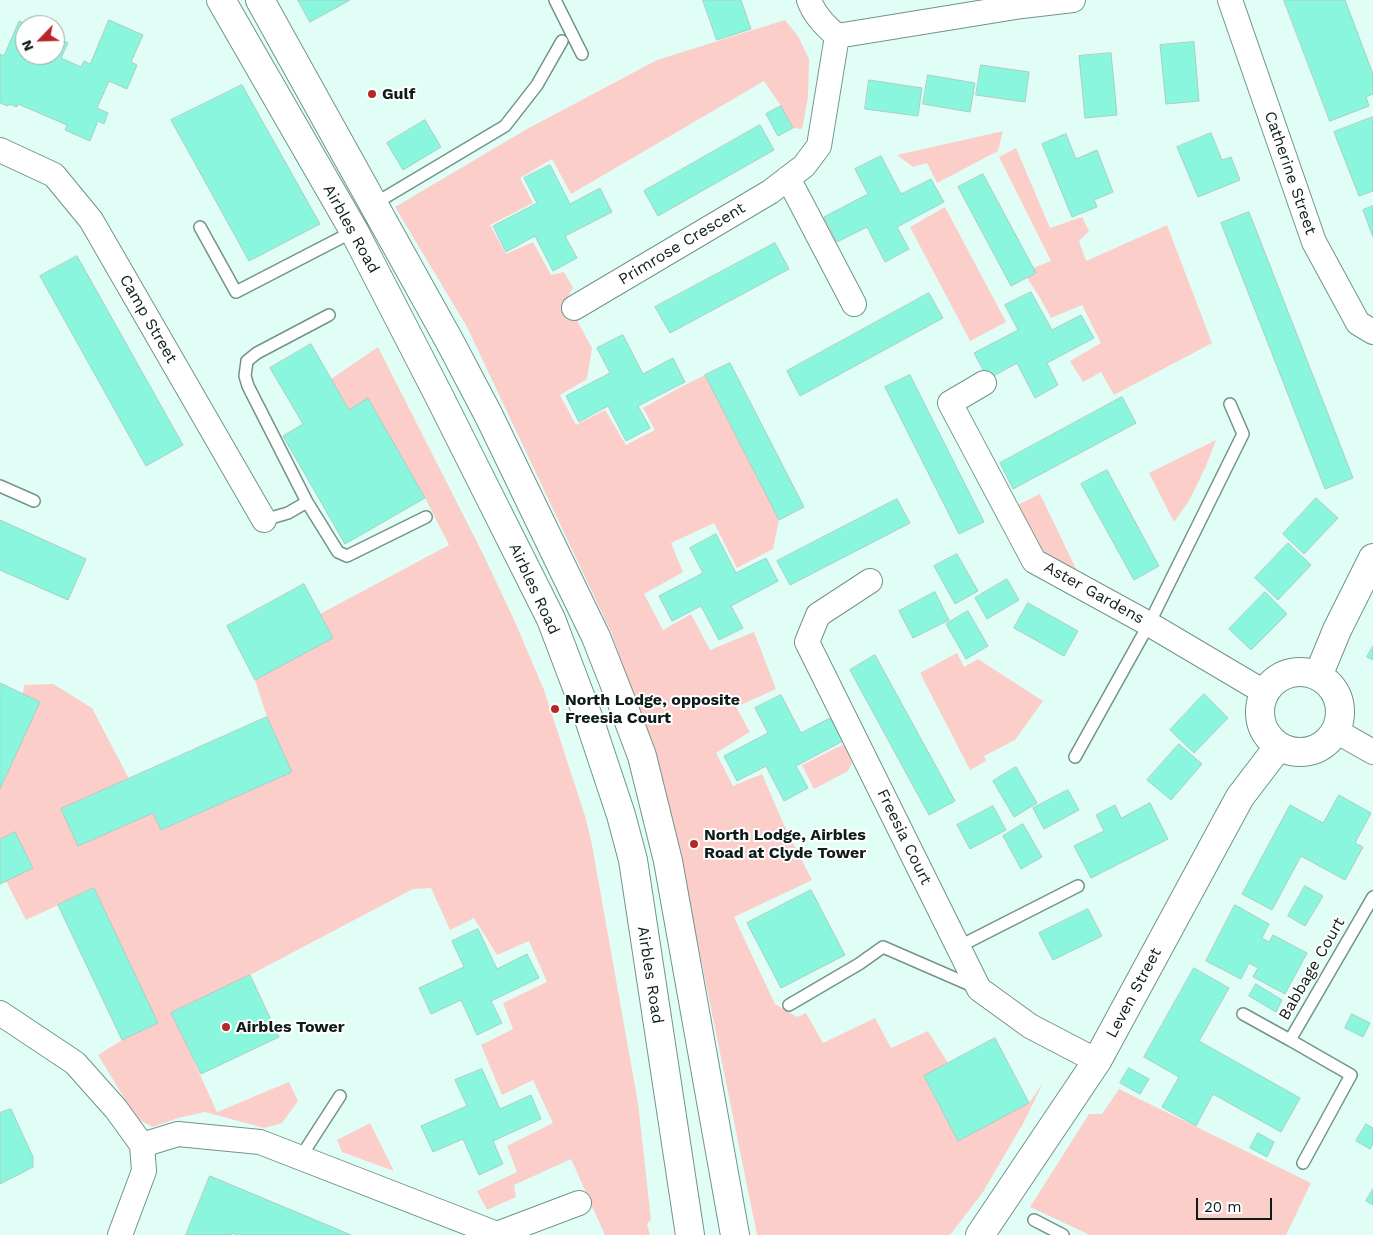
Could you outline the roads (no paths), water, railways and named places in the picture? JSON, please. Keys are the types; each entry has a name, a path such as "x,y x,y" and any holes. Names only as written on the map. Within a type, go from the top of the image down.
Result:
{"main road":[{"name":"Airbles Road","path":"221,0 354,232 551,619 590,722 621,815 633,860 690,1235"},
{"name":"Airbles Road","path":"260,0 450,342 489,416 596,637 642,756 668,861 735,1235"},
{"path":"1318,676 1337,630 1373,558"},
{"path":"1304,672 1318,676 1331,685 1339,698 1341,717 1336,731 1324,745 1311,752 1292,752 1279,746 1269,739 1261,723 1259,708 1264,692 1271,683 1289,673 1304,672"},
{"name":"Leven Street","path":"980,1235 1097,1061 1240,797 1279,746"}],"street":[{"path":"809,0 823,24 837,36 1021,3 1073,0"},
{"name":"Catherine Street","path":"1230,0 1314,242 1358,323 1373,332"},
{"name":"Primrose Crescent","path":"574,308 770,192 804,166 819,146 837,36"},
{"name":"Camp Street","path":"0,150 54,175 91,220 264,520"},
{"path":"788,178 854,304"},
{"name":"Aster Gardens","path":"984,383 950,403 1034,561 1149,624 1264,692"},
{"name":"Freesia Court","path":"870,581 818,615 808,642 978,989 1030,1026 1097,1061"},
{"path":"1336,731 1373,752"},
{"path":"0,1013 75,1063 116,1109 142,1145 144,1171 120,1235"},
{"path":"142,1145 178,1134 260,1142 497,1234 579,1203"}],"lane":[{"path":"554,0 582,54"},
{"path":"374,204 505,126 537,85 562,40"},
{"path":"200,226 236,292 354,232"},
{"path":"329,315 258,353 247,361 244,376 248,386 307,502 338,552 347,556 426,517"},
{"path":"1074,758 1149,624 1243,434 1230,404"},
{"path":"0,486 34,501"},
{"path":"264,520 288,513 307,502"},
{"path":"958,947 1078,886"},
{"name":"Babbage Court","path":"1303,1162 1351,1075 1290,1040 1373,897"},
{"path":"789,1005 859,964 883,947 978,989"},
{"path":"1243,1014 1290,1040"},
{"path":"300,1158 340,1096"},
{"path":"1034,1220 1063,1235"}],"place":[{"name":"Gulf","path":"372,94"},
{"name":"North Lodge, opposite Freesia Court","path":"555,709"},
{"name":"North Lodge, Airbles Road at Clyde Tower","path":"694,844"},
{"name":"Airbles Tower","path":"226,1027"}]}
